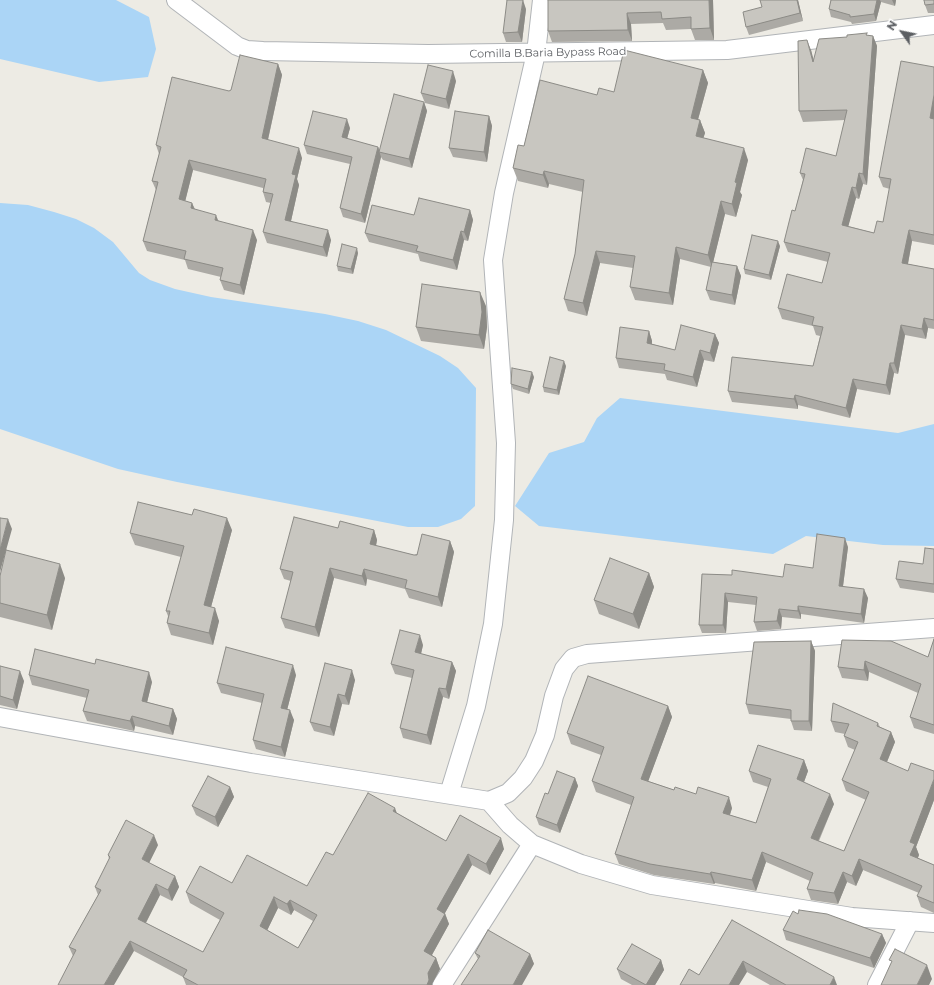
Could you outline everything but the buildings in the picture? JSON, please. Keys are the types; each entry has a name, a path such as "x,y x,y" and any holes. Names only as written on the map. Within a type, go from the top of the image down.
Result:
{"street":[{"name":"Comilla B.Baria Bypass Road","path":"176,0 237,46 247,50 428,54 727,50 934,25"},
{"path":"449,794 476,706 493,624 504,520 506,443 493,260 504,193 536,53 542,0"},
{"path":"0,717 251,763 489,801 508,793 523,778 534,761 545,735 554,696 564,669 573,658 587,654 934,628"},
{"path":"489,801 510,825 532,844 581,864 652,885 852,917 934,923"},
{"path":"442,985 532,844"},
{"path":"877,985 910,922"}],"water":[{"path":"0,0 116,0 149,17 156,49 148,77 99,82 0,59"},
{"path":"0,203 28,205 76,219 94,228 113,242 139,273 150,280 175,289 211,297 325,314 358,321 386,330 440,356 458,368 476,388 475,506 461,519 438,527 408,527 118,469 0,429"},
{"path":"620,398 898,433 934,424 934,546 883,545 806,536 773,554 539,526 515,506 549,453 584,442 597,418"}]}
